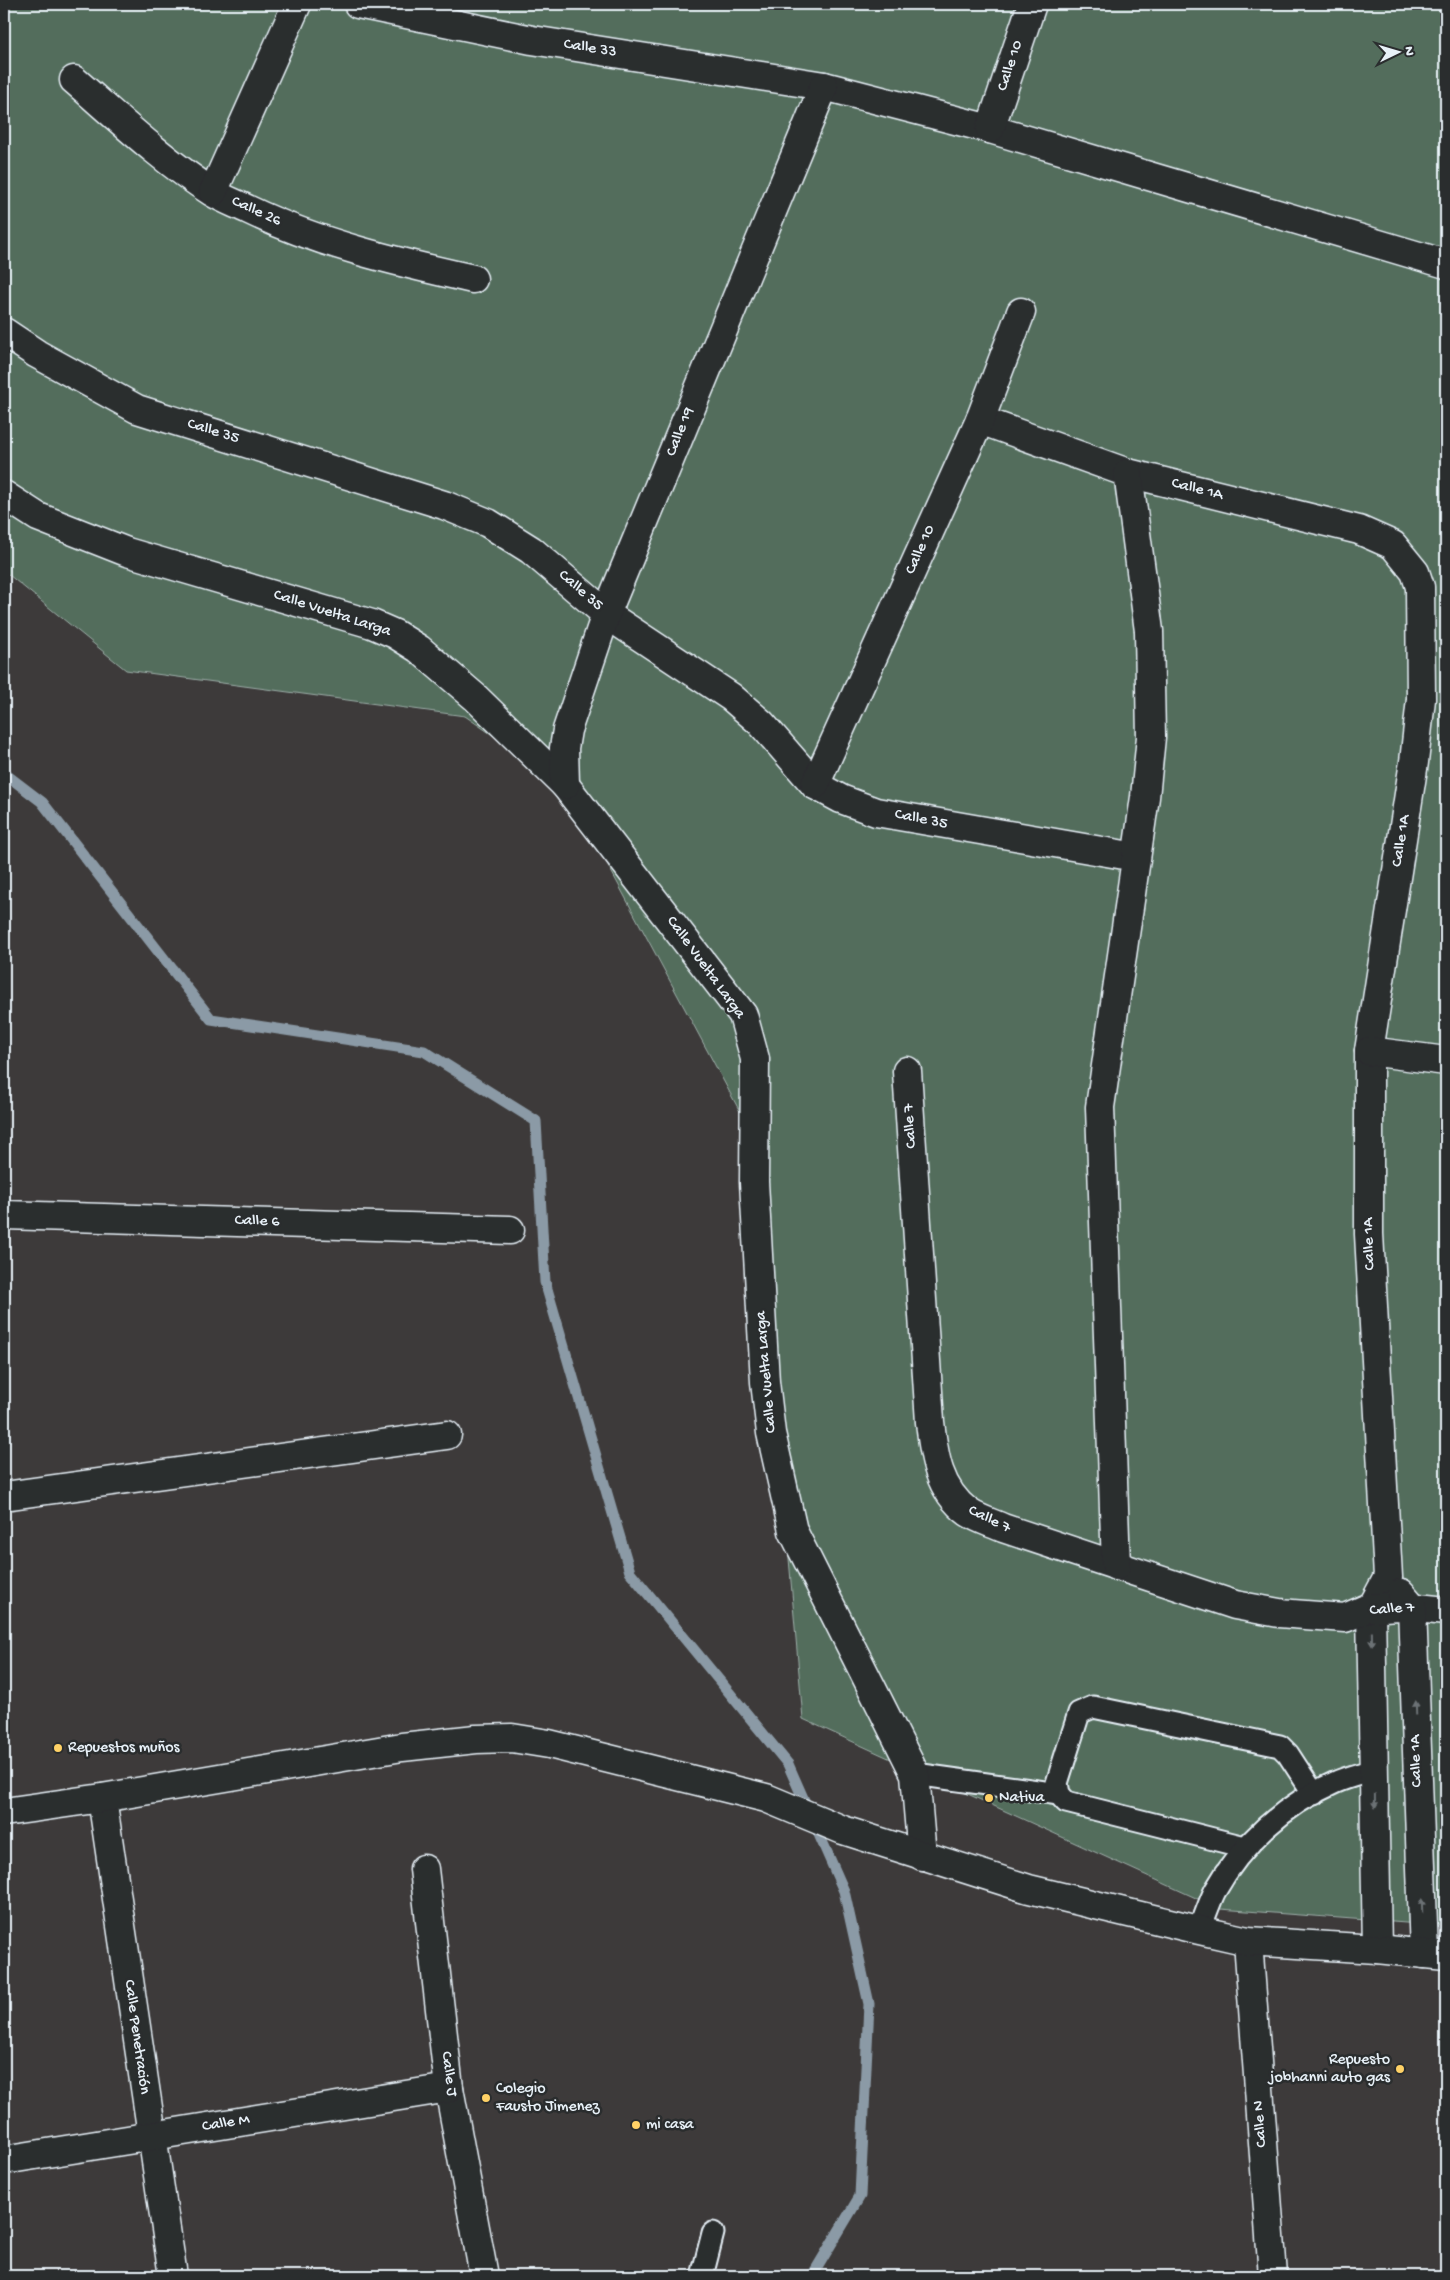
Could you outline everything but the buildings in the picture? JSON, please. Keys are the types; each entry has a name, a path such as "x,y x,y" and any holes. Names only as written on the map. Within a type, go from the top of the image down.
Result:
{"street":[{"path":"212,192 297,4"},
{"name":"Calle 33","path":"358,4 532,40 824,86 990,129 1446,264"},
{"name":"Calle 10","path":"990,129 1032,4"},
{"name":"Calle 26","path":"74,80 141,138 212,192 264,217 316,237 393,261 473,279"},
{"name":"Calle 19","path":"565,785 564,748 567,730 606,614 824,86"},
{"name":"Calle 10","path":"814,785 980,420 1021,312"},
{"name":"Calle 35","path":"4,332 37,354 137,408 444,505 488,523 531,550 606,614 731,697 761,722 814,785 840,800 876,812 1136,858"},
{"name":"Calle 1A","path":"980,420 1128,473 1359,530 1393,544 1415,572 1420,587 1422,604 1421,699 1414,762 1369,1051 1369,1234 1388,1577"},
{"path":"1116,1566 1100,1107 1136,858 1151,737 1149,631 1128,473"},
{"name":"Calle Vuelta Larga","path":"4,495 38,517 127,552 218,580 315,605 395,634 419,649 474,697 565,785 743,1014 755,1059 754,1182 765,1382 771,1434 793,1531 915,1774 922,1856"},
{"path":"1369,1051 1446,1061"},
{"name":"Calle 7","path":"907,1071 930,1422 938,1471 956,1501 969,1513 1003,1528 1235,1605 1279,1613 1345,1618 1371,1609 1412,1606 1446,1611"},
{"name":"Calle 6","path":"4,1216 510,1230"},
{"path":"4,1496 448,1435"},
{"path":"1377,1949 1371,1609 1388,1577 1412,1606"},
{"name":"Calle 1A","path":"1412,1606 1435,1955"},
{"path":"4,1812 102,1798 402,1748 476,1739 503,1738 549,1744 766,1798 843,1830 1029,1889 1199,1930 1248,1941 1377,1949 1435,1955"},
{"name":"Calle Penetración","path":"102,1798 150,2136 173,2276"},
{"name":"Calle J","path":"424,1869 449,2088 484,2276"},
{"name":"Calle N","path":"1248,1941 1272,2276"},
{"name":"Calle M","path":"4,2160 449,2088"}],"lane":[{"path":"1245,1847 1066,1802 1059,1794 1057,1783 1080,1713 1093,1708 1280,1746 1314,1794"},
{"path":"1199,1930 1215,1892 1245,1847 1266,1826 1314,1794 1335,1783 1374,1770"},
{"path":"915,1774 1059,1794"},
{"path":"702,2276 714,2232"}],"green space":[{"path":"4,4 1446,4 1446,1926 1220,1909 803,1719 752,1134 565,785 465,716 126,670 4,571"}],"waterway":[{"path":"4,773 42,802 211,1019 424,1051 536,1121 545,1282 630,1572 788,1764 844,1891 869,2004 860,2196 812,2276"}],"place":[{"name":"Repuestos muños","path":"58,1748"},
{"name":"Nativa","path":"989,1798"},
{"name":"Repuesto jobhanni auto gas","path":"1400,2069"},
{"name":"Colegio Fausto Jimenez","path":"486,2098"},
{"name":"mi casa","path":"636,2125"}]}
